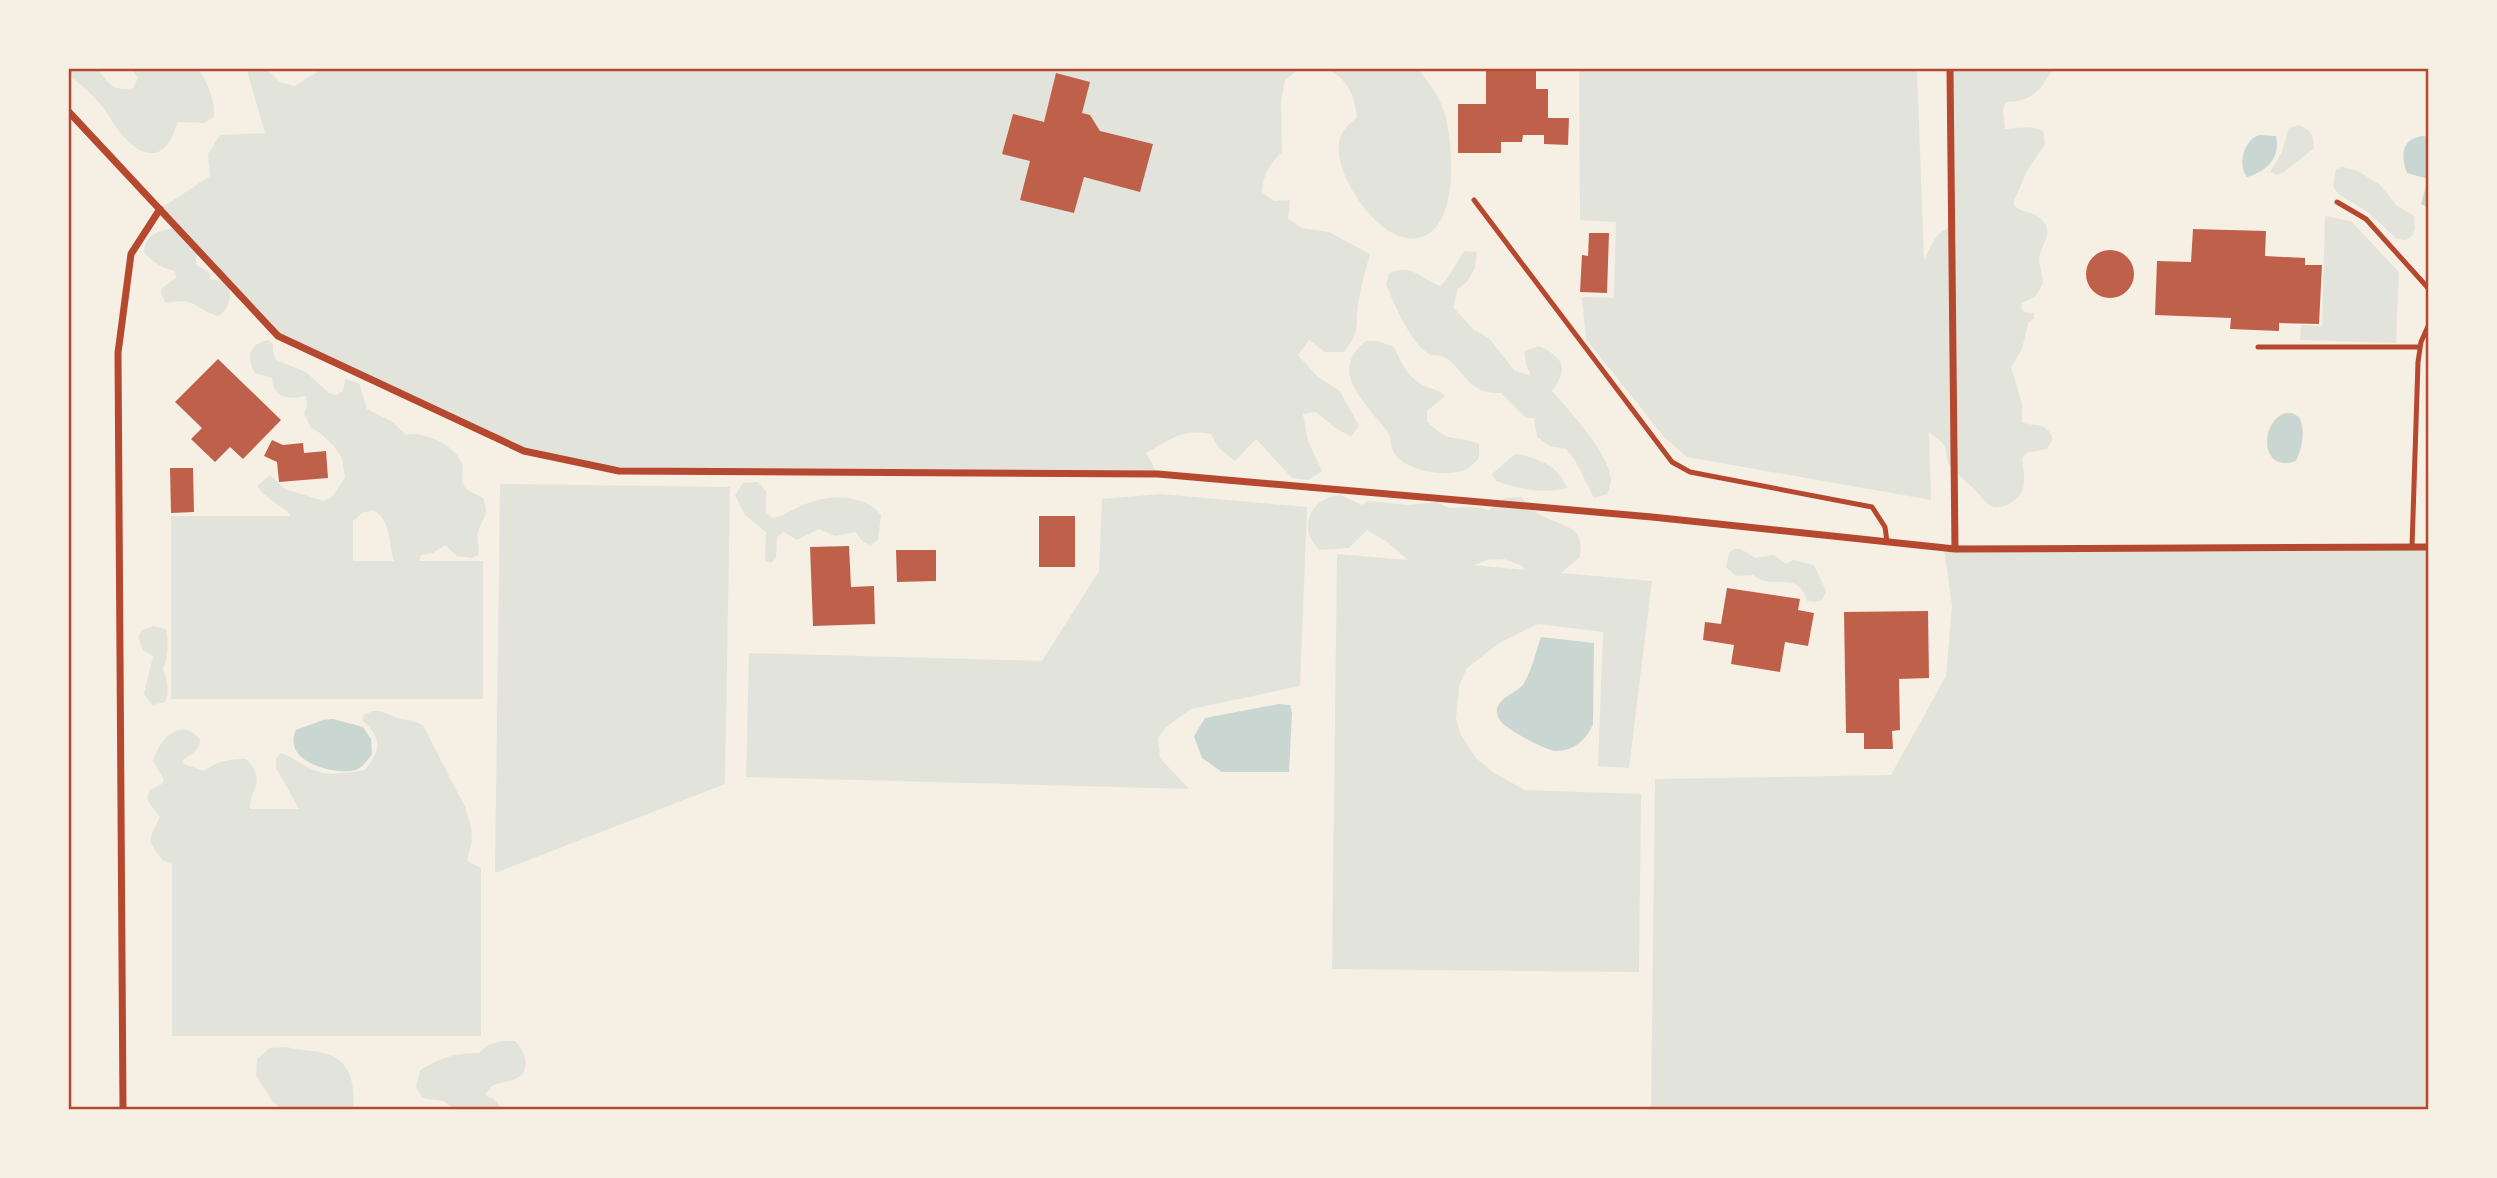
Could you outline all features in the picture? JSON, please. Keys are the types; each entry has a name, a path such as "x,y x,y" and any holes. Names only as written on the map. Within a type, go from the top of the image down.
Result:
{"street":[{"path":"1950,68 1955,549"},
{"path":"68,111 278,336 524,451 619,471 1158,474 1652,517 1955,549 2429,547"},
{"path":"123,1110 118,353 131,254 160,209"}],"lane":[{"path":"1474,200 1672,462 1690,472 1872,507 1885,527 1887,542"},
{"path":"2337,202 2366,219 2429,289"},
{"path":"2412,547 2420,347 2429,324"},
{"path":"2258,347 2420,347"}],"shaded area":[{"path":"68,68 97,68 112,85 126,89 133,88 138,78 132,68 199,68 212,97 214,117 204,123 177,122 169,142 163,149 150,153 142,151 124,137 97,101 68,74"},
{"path":"252,68 266,68 280,82 294,86 324,68 1300,68 1285,80 1281,100 1282,152 1268,170 1262,192 1274,201 1290,200 1288,219 1302,228 1329,232 1370,254 1359,298 1356,331 1350,344 1344,352 1325,352 1309,340 1298,355 1318,377 1340,391 1359,426 1351,437 1316,412 1303,414 1308,441 1322,471 1309,480 1292,478 1256,439 1235,461 1219,448 1211,434 1201,433 1177,436 1146,453 1158,474 619,471 524,451 278,336 229,285 229,303 218,316 190,303 166,303 161,294 162,288 176,278 175,271 162,267 151,259 144,252 145,245 154,234 176,227 160,209 210,176 208,154 220,135 265,133 247,71","holes":["197,250 227,282 210,279 209,272 196,265"]},
{"path":"1327,68 1418,68 1437,96 1448,129 1450,191 1437,227 1424,236 1406,238 1394,234 1369,214 1350,185 1339,156 1339,143 1343,132 1357,117 1356,109 1345,83"},
{"path":"1579,68 1917,68 1924,261 1938,236 1952,226 1950,68 2053,68 2035,93 2023,100 2006,102 2003,110 2005,129 2031,127 2043,131 2045,144 2027,171 2013,203 2021,210 2037,216 2047,227 2047,232 2039,261 2043,283 2035,297 2022,303 2021,309 2034,313 2034,318 2028,323 2022,349 2011,367 2022,404 2022,423 2045,428 2053,439 2047,449 2027,453 2022,458 2024,483 2017,498 2004,506 1993,507 1988,504 1950,466 1944,445 1929,432 1931,500 1687,457 1664,437 1586,339 1582,297 1614,298 1616,222 1580,220"},
{"path":"2299,125 2311,134 2314,148 2284,172 2277,175 2270,172 2281,154 2289,128"},
{"path":"2259,135 2276,136 2276,151 2266,168 2247,177 2242,159 2249,142"},
{"path":"2424,136 2429,138 2429,208 2421,204 2428,179 2407,173 2404,160 2407,144"},
{"path":"2343,167 2358,171 2380,185 2397,206 2414,216 2415,229 2412,236 2406,240 2397,239 2368,212 2338,194 2333,186 2336,169"},
{"path":"2325,216 2351,221 2399,272 2396,343 2300,340 2301,325 2322,326"},
{"path":"1464,251 1477,252 1475,268 1467,282 1458,289 1453,307 1474,330 1489,338 1514,370 1531,376 1524,351 1539,346 1559,359 1561,376 1552,391 1587,432 1602,455 1611,478 1607,494 1594,498 1575,460 1566,449 1550,446 1537,437 1534,418 1526,418 1501,393 1491,393 1476,387 1446,358 1429,354 1422,349 1410,333 1386,285 1389,273 1411,271 1440,286"},
{"path":"269,340 273,345 276,360 306,372 329,393 336,395 343,391 345,379 359,383 367,409 391,421 406,435 430,437 459,457 465,488 483,498 485,504 486,513 478,534 478,555 473,558 457,556 445,545 433,553 421,555 419,561 483,561 483,699 171,699 171,516 291,516 257,486 270,475 285,489 324,501 333,496 345,477 342,458 334,446 311,428 304,413 307,406 306,396 283,396 275,390 272,378 255,373 250,361 251,351","holes":["373,510 379,514 386,526 394,561 353,561 353,521 362,513"]},
{"path":"1366,341 1377,341 1394,347 1402,364 1414,379 1445,396 1427,411 1427,421 1441,434 1479,444 1479,458 1470,467 1449,473 1427,471 1407,464 1393,451 1389,433 1361,399 1350,376 1350,364 1355,352"},
{"path":"2285,413 2299,417 2303,433 2296,461 2284,463 2275,460 2267,445 2271,426"},
{"path":"1515,454 1532,458 1553,468 1567,488 1531,490 1496,481 1492,474"},
{"path":"758,482 766,491 766,512 772,518 823,499 845,498 865,503 881,515 878,540 870,545 863,542 855,532 835,536 819,529 797,540 784,532 777,537 776,558 771,563 765,561 766,532 745,515 735,495 743,483"},
{"path":"500,484 730,487 725,784 495,873"},
{"path":"1161,494 1307,507 1300,686 1191,709 1166,727 1158,738 1160,758 1189,789 746,777 749,653 1042,661 1099,571 1102,499"},
{"path":"1341,495 1362,505 1368,501 1409,505 1438,502 1451,508 1476,507 1489,510 1505,498 1521,497 1540,514 1576,533 1581,547 1580,557 1561,573 1652,581 1629,768 1598,766 1603,632 1538,624 1499,643 1467,668 1459,686 1456,719 1461,735 1476,758 1494,773 1525,790 1641,794 1639,972 1332,969 1337,554 1408,560 1387,542 1367,530 1349,548 1320,550 1313,542 1308,524 1314,508 1330,497","holes":["1504,559 1522,566 1525,570 1474,565 1487,560"]},
{"path":"2429,547 2429,1110 1651,1110 1655,779 1891,775 1946,676 1952,606 1944,548"},
{"path":"1734,549 1741,549 1755,558 1774,555 1786,564 1793,560 1814,565 1826,591 1822,600 1807,601 1803,591 1791,583 1769,582 1753,575 1736,576 1726,567 1729,553"},
{"path":"153,626 166,629 168,649 163,669 168,690 165,702 152,705 144,694 153,656 143,650 138,637 142,630"},
{"path":"1541,637 1594,643 1593,724 1587,735 1569,749 1551,750 1521,736 1503,724 1497,713 1499,704 1524,683"},
{"path":"1279,704 1290,705 1292,713 1289,772 1222,772 1202,758 1194,736 1205,718"},
{"path":"373,711 423,725 465,807 472,841 467,861 481,868 481,1036 172,1036 172,863 163,861 152,844 151,835 160,817 148,798 150,790 164,780 153,761 160,745 171,733 178,730 192,732 200,739 198,747 183,760 184,764 204,771 224,761 246,759 257,779 250,809 299,809 276,768 276,759 280,753 326,773 365,770 377,750 377,744 374,733 362,720 363,715"},
{"path":"333,719 363,727 371,739 372,754 358,769 342,771 320,767 301,757 296,750 293,741 296,730"},
{"path":"515,1041 526,1061 524,1072 520,1076 492,1086 485,1095 494,1099 503,1110 457,1110 443,1101 422,1098 416,1086 420,1070 448,1057 479,1053 488,1045"},
{"path":"287,1047 327,1054 342,1062 352,1084 353,1110 283,1110 272,1101 256,1075 257,1059 270,1048"}],"building":[{"path":"1486,68 1536,68 1536,89 1548,89 1548,118 1569,118 1568,145 1544,144 1544,135 1523,135 1522,142 1501,142 1501,153 1458,153 1458,104 1486,104"},
{"path":"1056,73 1090,82 1082,113 1090,115 1100,131 1153,144 1140,192 1084,177 1074,213 1020,200 1030,161 1002,154 1013,114 1044,122"},
{"path":"2193,229 2266,231 2265,256 2305,258 2305,265 2322,265 2319,324 2279,323 2279,331 2230,329 2231,318 2155,315 2157,261 2191,262"},
{"path":"1589,233 1609,233 1607,293 1580,292 1582,255 1588,256"},
{"path":"2110,250 2127,257 2134,274 2127,291 2110,298 2093,291 2086,274 2093,257"},
{"path":"218,359 281,420 243,459 230,447 215,462 191,439 202,428 175,402"},
{"path":"272,440 283,445 303,443 304,453 326,451 328,478 279,482 277,462 264,456"},
{"path":"170,468 193,468 194,512 171,513"},
{"path":"1039,516 1075,516 1075,567 1039,567"},
{"path":"849,546 851,587 874,586 875,624 813,626 810,547"},
{"path":"896,550 936,550 936,581 897,582"},
{"path":"1727,588 1800,599 1798,610 1814,613 1808,646 1785,642 1780,672 1731,664 1734,645 1703,640 1705,622 1721,624"},
{"path":"1928,611 1929,678 1899,679 1900,730 1892,731 1893,749 1864,749 1864,733 1846,733 1844,612"}]}
